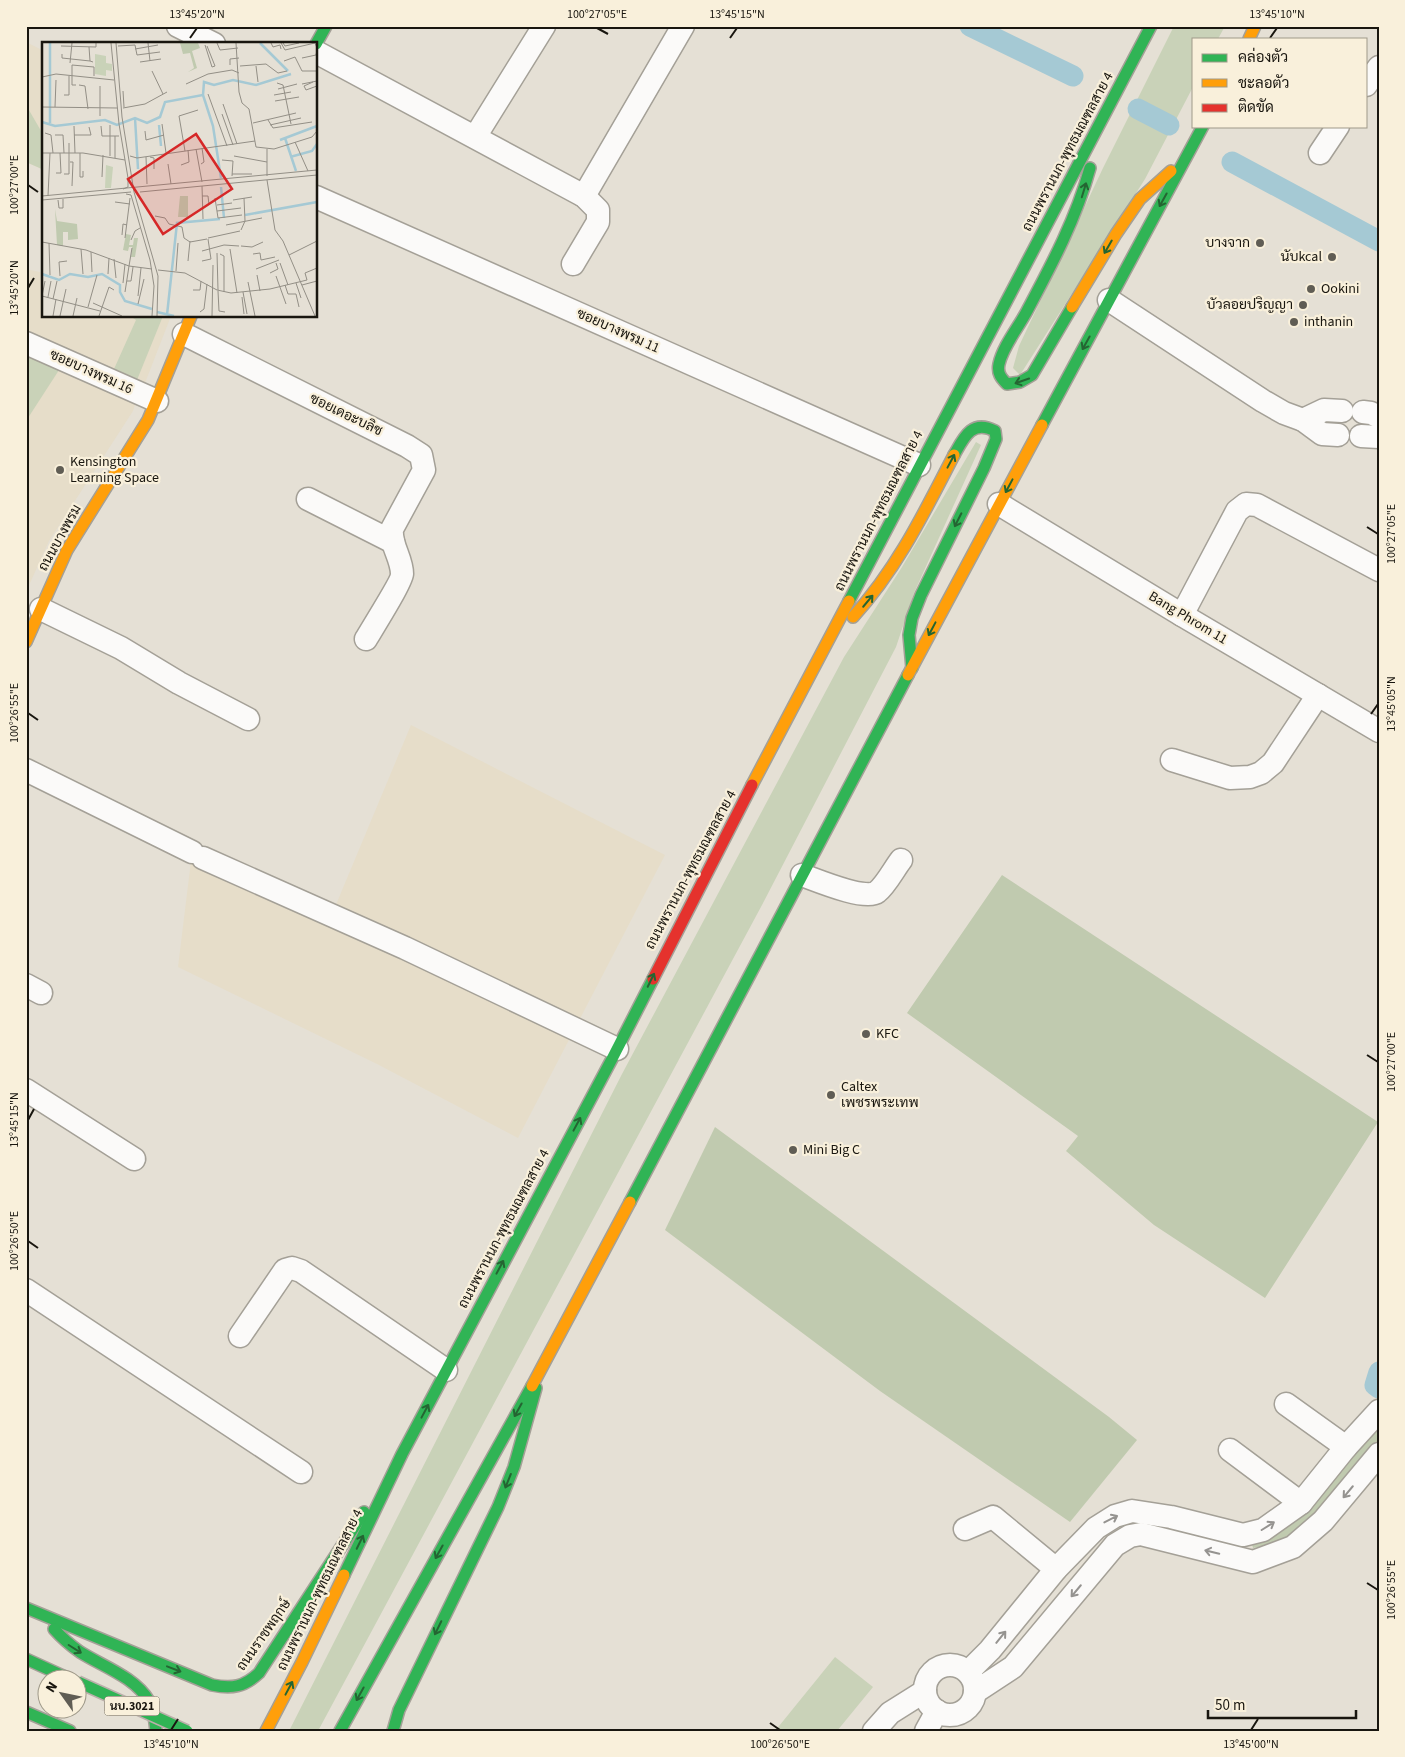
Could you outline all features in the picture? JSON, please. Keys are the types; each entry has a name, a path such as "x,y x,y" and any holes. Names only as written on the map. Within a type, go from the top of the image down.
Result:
{"main road":[{"path":"317,42 326,26"},
{"name":"ถนนพรานนก-พุทธมณฑลสาย 4","path":"266,1731 306,1653 402,1454 617,1049 701,883 919,465 1151,26"},
{"path":"1249,38 1255,26"},
{"path":"340,1731 542,1368 999,504 1202,128"},
{"path":"1093,137 1091,164 1080,203 1015,335 1002,356 998,368 1000,378 1007,384 1018,384 1033,376 1041,359 1116,234 1140,198 1186,158"},
{"name":"ถนนบางพรม","path":"26,642 67,550 148,420 187,325"},
{"path":"832,634 854,616 869,600 906,547 967,434 977,426 986,426 995,431 996,439 984,468 921,595 912,618 909,635 912,668"},
{"path":"393,1731 399,1710 498,1507 514,1467 542,1368"},
{"name":"ถนนราชพฤกษ์","path":"26,1608 212,1685 226,1688 241,1687 251,1681 259,1672 402,1454"},
{"path":"41,1614 66,1643 139,1688 153,1706 157,1719 156,1731"},
{"path":"26,1659 50,1670"},
{"name":"นบ.3021","path":"88,1686 187,1731"},
{"path":"26,1712 70,1731"}],"street":[{"path":"178,26 210,42"},
{"path":"475,137 544,26"},
{"path":"584,196 682,26"},
{"path":"318,53 584,196 598,210 598,222 573,264"},
{"path":"1368,82 1379,67"},
{"path":"1320,153 1337,128"},
{"name":"ซอยบางพรม 11","path":"318,198 919,465"},
{"path":"1110,300 1263,401 1284,413 1303,420 1322,434 1338,435"},
{"name":"ซอยเดอะบลิซ","path":"187,325 408,446 421,455 424,470 392,529 391,537 400,562 402,576 366,639"},
{"name":"ซอยบางพรม 16","path":"26,343 157,401"},
{"path":"1303,420 1324,410 1361,413"},
{"path":"308,499 393,542"},
{"name":"Bang Phrom 11","path":"999,504 1379,731"},
{"path":"1182,615 1237,511 1246,504 1257,505 1379,570"},
{"path":"41,609 121,648 179,683 248,719"},
{"path":"1172,760 1230,778 1250,777 1261,773 1273,763 1318,696"},
{"path":"26,770 197,855 405,948 617,1049"},
{"path":"802,875 858,894 870,895 877,892 901,860"},
{"path":"26,1090 134,1159"},
{"path":"240,1336 285,1270 292,1268 300,1271 446,1370"},
{"path":"26,1290 302,1472"},
{"path":"1286,1404 1346,1447"},
{"path":"971,1682 962,1668 950,1665 937,1669 928,1679 925,1691 927,1700 937,1711 950,1715 959,1721 970,1706 971,1682 990,1650 1056,1569 1096,1528 1115,1516 1132,1512 1171,1516 1243,1535 1263,1530 1301,1503 1346,1447 1378,1414"},
{"path":"1230,1450 1301,1503"},
{"path":"971,1682 1013,1667 1115,1545 1130,1536 1141,1534 1253,1562 1293,1547 1323,1522 1379,1454"},
{"path":"965,1529 993,1517 1056,1569"},
{"path":"1078,1547 1100,1563"},
{"path":"874,1731 890,1713 925,1691"},
{"path":"926,1731 937,1711"}],"shaded area":[{"path":"26,42 42,50 42,169 26,162"},
{"path":"26,269 42,273 42,318 170,318 145,383 26,330"},
{"name":"Kensington Learning Space","path":"26,352 131,401 135,405 133,411 49,541 26,592"},
{"path":"411,725 665,855 518,1138 377,1064 178,967 191,861 335,907"}],"green space":[{"path":"1174,26 1225,26 1219,38 1192,38 1192,89 1145,179 1020,375 1013,368 1019,346 1103,168"},
{"path":"26,105 42,133 42,169 26,162"},
{"path":"133,318 162,318 137,380 114,369 136,320"},
{"path":"26,352 61,367 26,421"},
{"path":"976,442 981,445 914,593 896,647 762,905 318,1731 289,1731 622,1074 844,657 902,567"},
{"path":"1002,875 1378,1122 1265,1298 1154,1225 1066,1151 1078,1136 907,1013"},
{"path":"715,1127 1109,1417 1137,1440 1070,1522 880,1391 665,1230"},
{"path":"1379,1428 1379,1439 1305,1526 1288,1539 1275,1544 1253,1548 1251,1540 1356,1451"},
{"path":"835,1657 873,1687 837,1731 775,1731"}],"waterway":[{"path":"970,26 1073,76"},
{"path":"1138,109 1169,125"},
{"path":"1232,162 1379,241"},
{"path":"1379,1372 1375,1385 1379,1388"}],"traffic: fast":[{"path":"317,42 326,26"},
{"path":"849,601 1151,26"},
{"path":"1042,425 1202,128"},
{"path":"1072,307 1032,375 1020,382 1007,384 999,373 1001,357 1063,241 1078,205 1090,168"},
{"path":"912,668 909,635 912,618 921,595 984,468 996,439 995,431 980,427 975,429 965,436 954,455"},
{"path":"630,1202 908,675"},
{"path":"344,1575 402,1454 653,979"},
{"path":"340,1731 532,1386"},
{"path":"393,1731 399,1710 498,1507 514,1467 536,1388"},
{"path":"26,1608 212,1685 237,1686 259,1673 364,1512"},
{"path":"54,1629 80,1652 118,1673 135,1685 149,1701 155,1719 156,1731"},
{"path":"26,1659 50,1670"},
{"path":"88,1686 187,1731"},
{"path":"26,1712 70,1731"}],"traffic: slow":[{"path":"1249,38 1255,26"},
{"path":"1072,307 1116,234 1140,199 1171,171"},
{"path":"26,642 67,550 148,420 190,318"},
{"path":"908,675 1042,425"},
{"path":"853,617 883,580 909,540 954,455"},
{"path":"752,785 849,601"},
{"path":"532,1386 630,1202"},
{"path":"266,1731 344,1575"}],"traffic: jam":[{"path":"653,979 752,785"}],"place":[{"name":"บางจาก","path":"1260,243"},
{"name":"นับkcal","path":"1332,257"},
{"name":"Ookini","path":"1311,289"},
{"name":"บัวลอยปริญญา","path":"1303,305"},
{"name":"inthanin","path":"1294,322"},
{"name":"Kensington Learning Space","path":"60,470"},
{"name":"KFC","path":"866,1034"},
{"name":"Caltex เพชรพระเทพ","path":"831,1095"},
{"name":"Mini Big C","path":"793,1150"}]}
